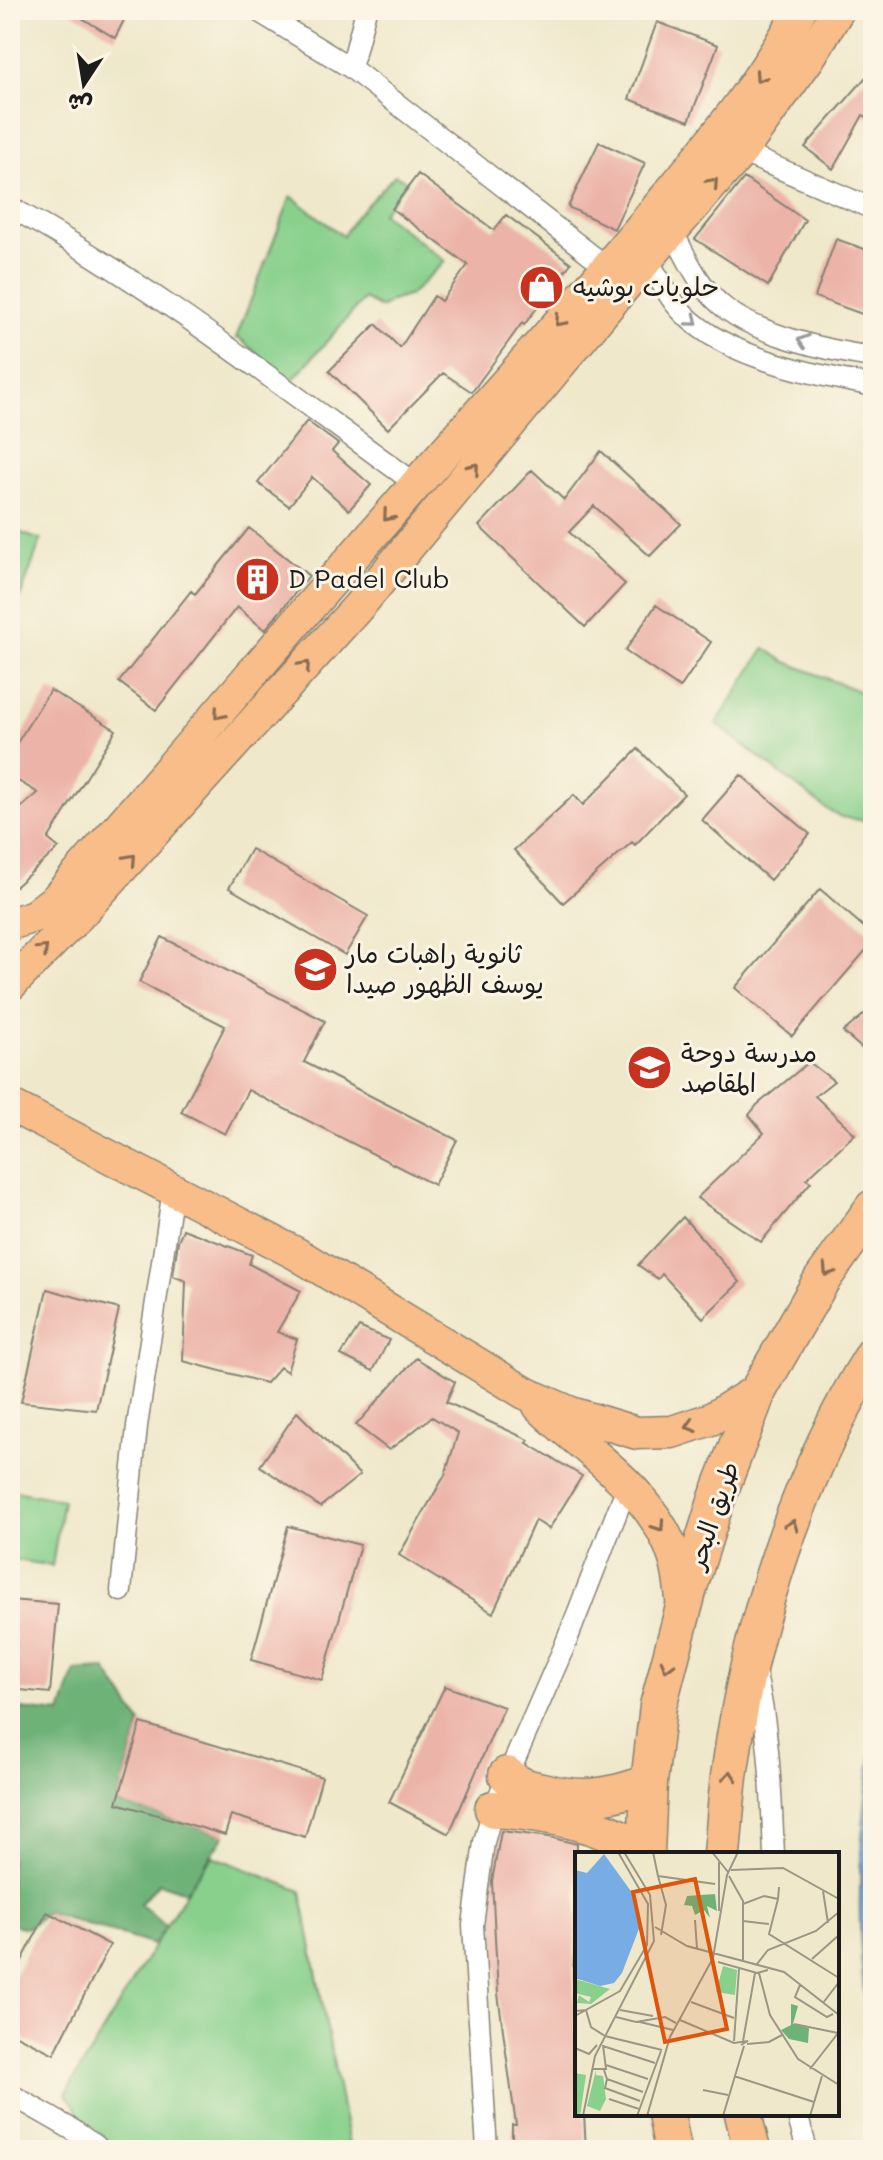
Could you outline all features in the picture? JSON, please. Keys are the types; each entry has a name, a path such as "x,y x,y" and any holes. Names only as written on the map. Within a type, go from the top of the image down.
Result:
{"highway":[{"name":"طريق البحر","path":"646,1852 649,1783 658,1706 683,1609 714,1509 759,1389 821,1281 873,1208"},
{"path":"722,1852 731,1763 751,1656 770,1588 794,1518 873,1355"},
{"path":"507,1775 524,1787 577,1798 606,1796 649,1783"},
{"path":"493,1809 583,1822 618,1835 644,1852"},
{"path":"666,2116 673,2150"},
{"path":"744,2116 752,2150"}],"main road":[{"path":"10,985 190,748 416,484 608,268 726,125 764,71 800,10"},
{"path":"10,924 67,908 358,607 647,259 741,152 808,59 838,10"},
{"path":"10,1105 297,1254 525,1393 582,1417 619,1429 654,1434 681,1430 711,1419 759,1389"},
{"path":"525,1393 566,1433 617,1474 666,1537 678,1569 683,1609"},
{"path":"617,1474 619,1429"}],"street":[{"path":"256,10 351,68 608,268"},
{"path":"351,68 366,10"},
{"path":"741,152 873,209"},
{"path":"10,207 73,242 176,310 416,484"},
{"path":"672,230 705,287 735,316 815,345 873,357"},
{"path":"647,259 676,306 716,338 750,354 793,368 873,386"},
{"path":"121,1591 137,1426 173,1190"},
{"path":"487,2150 473,1925 477,1880 493,1809 565,1645 617,1474"},
{"path":"751,1656 763,1703 774,1852"},
{"path":"10,2094 101,2150"},
{"path":"798,2116 807,2150"}],"green space":[{"path":"395,175 407,181 382,213 445,261 410,295 381,308 364,299 291,382 236,338 291,196 343,236 355,217"},
{"path":"10,529 41,540 10,625"},
{"path":"765,648 784,661 873,697 873,822 841,817 825,808 716,724"},
{"path":"10,1490 63,1500 52,1566 10,1559"},
{"path":"105,1669 141,1723 117,1803 225,1835 186,1892 159,1883 140,1904 166,1926 154,1945 47,1912 27,1928 10,1924 10,1708 61,1713 75,1671"},
{"path":"213,1856 301,1891 350,2150 125,2150 93,2134 66,2093 195,1877"}],"water":[{"path":"873,1744 873,2053 863,1976 860,1899 864,1821"}],"building":[{"path":"69,10 129,10 115,38"},
{"path":"657,22 718,45 689,121 629,99"},
{"path":"873,69 873,120 863,115 833,169 805,147"},
{"path":"599,142 645,163 614,229 568,207"},
{"path":"418,174 494,230 506,215 571,263 472,392 443,373 388,429 329,371 376,324 400,348 434,296 441,301 468,265 392,209"},
{"path":"744,178 805,220 768,286 695,239"},
{"path":"836,239 873,252 873,318 815,297"},
{"path":"307,421 338,444 332,451 371,485 349,510 312,477 289,506 258,483"},
{"path":"601,451 681,524 650,556 594,506 569,532 625,584 585,627 479,526 532,470 564,500"},
{"path":"249,528 309,576 265,630 237,607 156,710 119,682 191,591 195,594"},
{"path":"656,605 711,642 680,688 625,651"},
{"path":"50,690 116,730 48,839 59,848 10,891 10,817 38,793 10,776 10,754"},
{"path":"638,749 684,794 635,845 632,842 563,903 514,850 574,795 583,805"},
{"path":"741,775 810,834 770,880 702,820"},
{"path":"251,849 368,916 345,955 229,888"},
{"path":"820,889 873,935 873,942 792,1036 735,988"},
{"path":"162,937 325,1021 304,1062 457,1140 434,1185 248,1090 225,1134 181,1112 225,1026 139,982"},
{"path":"873,1007 873,1058 843,1032"},
{"path":"809,1062 834,1081 815,1096 855,1134 806,1179 811,1182 761,1242 697,1198 764,1133 749,1115 757,1105"},
{"path":"683,1217 740,1282 703,1318 662,1274 658,1279 638,1265"},
{"path":"183,1229 252,1255 249,1264 301,1291 277,1332 297,1339 287,1372 280,1367 266,1383 183,1361 186,1281 173,1276"},
{"path":"47,1289 119,1309 96,1410 21,1402"},
{"path":"359,1327 389,1340 373,1371 341,1355"},
{"path":"416,1358 455,1382 446,1402 529,1440 527,1443 582,1476 549,1529 535,1520 493,1613 399,1555 445,1475 458,1433 432,1417 389,1450 356,1425"},
{"path":"297,1412 360,1475 320,1507 260,1466"},
{"path":"288,1526 360,1545 322,1680 251,1660"},
{"path":"10,1600 58,1604 50,1693 10,1689"},
{"path":"445,1686 504,1707 449,1834 389,1802"},
{"path":"141,1723 322,1777 305,1837 231,1815 225,1835 117,1803"},
{"path":"501,1831 577,1844 573,1972 575,2116 584,2116 586,2150 512,2150 512,2125 516,2125 498,1994 492,1881"},
{"path":"47,1912 110,1945 54,2054 10,2032 10,1984"}],"place":[{"name":"حلويات بوشيه","path":"542,287"},
{"name":"D Padel Club","path":"257,579"},
{"name":"ثانوية راهبات مار يوسف الظهور صيدا","path":"315,969"},
{"name":"مدرسة دوحة المقاصد","path":"650,1068"}]}
